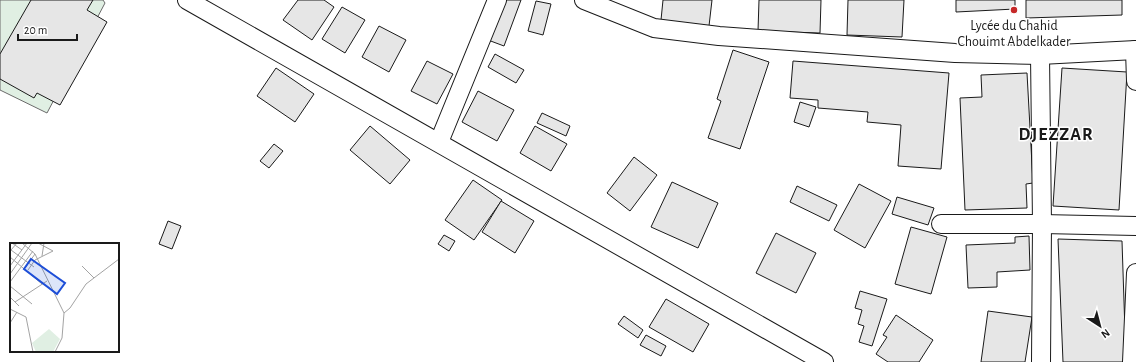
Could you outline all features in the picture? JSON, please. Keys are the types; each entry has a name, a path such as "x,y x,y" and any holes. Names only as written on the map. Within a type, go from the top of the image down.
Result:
{"street":[{"path":"187,0 824,362"},
{"path":"439,142 497,0"},
{"path":"584,0 654,28 719,36 955,53 1040,55 1136,50 1136,81"},
{"path":"1040,55 1042,224 1041,362"},
{"path":"941,224 1136,226"},
{"path":"1132,362 1136,273"}],"green space":[{"path":"0,0 103,0 105,3 47,113 0,90"}],"building":[{"path":"31,0 93,0 87,10 107,22 60,105 37,93 34,98 0,79 0,54"},
{"path":"298,0 324,0 334,7 312,40 283,20"},
{"path":"503,0 521,0 504,46 488,40"},
{"path":"663,0 712,0 709,26 661,20"},
{"path":"759,0 821,0 820,33 758,31"},
{"path":"848,0 904,0 902,37 847,35"},
{"path":"956,0 1015,0 1015,9 956,12"},
{"path":"1026,0 1122,0 1122,15 1026,18"},
{"path":"536,1 551,4 543,35 528,31"},
{"path":"342,7 365,20 345,53 322,39"},
{"path":"379,26 406,40 389,72 362,57"},
{"path":"733,50 769,62 740,149 708,138 721,101 717,99"},
{"path":"495,54 524,70 516,83 488,67"},
{"path":"427,61 453,74 437,104 411,91"},
{"path":"793,61 949,73 941,169 898,166 901,125 867,122 868,112 818,108 818,100 790,98"},
{"path":"276,68 314,94 295,122 257,96"},
{"path":"1062,68 1127,72 1119,210 1053,206"},
{"path":"1027,73 1033,183 1026,184 1027,208 965,210 960,98 982,97 981,75"},
{"path":"478,91 514,110 497,141 462,122"},
{"path":"800,102 816,107 809,127 794,122"},
{"path":"542,113 570,126 566,136 537,123"},
{"path":"370,126 410,160 390,184 350,150"},
{"path":"535,126 567,144 551,171 520,153"},
{"path":"274,144 283,151 269,168 260,161"},
{"path":"634,157 657,175 630,211 607,193"},
{"path":"473,180 502,200 474,240 445,220"},
{"path":"672,182 718,203 698,248 651,227"},
{"path":"859,184 891,201 865,248 834,230"},
{"path":"797,186 837,205 829,221 790,202"},
{"path":"897,197 934,208 928,225 892,214"},
{"path":"501,201 534,221 515,253 482,232"},
{"path":"168,221 181,226 172,249 159,244"},
{"path":"911,227 947,237 931,294 895,284"},
{"path":"776,233 816,253 796,293 756,273"},
{"path":"444,235 455,241 449,251 438,244"},
{"path":"1029,236 1030,270 997,272 997,287 968,288 966,245 1015,243 1015,237"},
{"path":"1058,239 1122,241 1126,362 1063,362"},
{"path":"860,291 887,299 872,346 859,342 864,326 858,324 862,310 855,308"},
{"path":"666,299 709,324 693,352 649,327"},
{"path":"988,311 1032,317 1025,362 981,362"},
{"path":"896,315 933,340 919,362 888,362 876,354 887,337 883,335"},
{"path":"624,316 643,330 638,338 618,324"},
{"path":"646,335 666,346 661,356 640,345"}],"place":[{"name":"Lycée du Chahid Chouimt Abdelkader","path":"1014,10"}],"district":[{"name":"DJEZZAR","path":"1056,134"}]}
